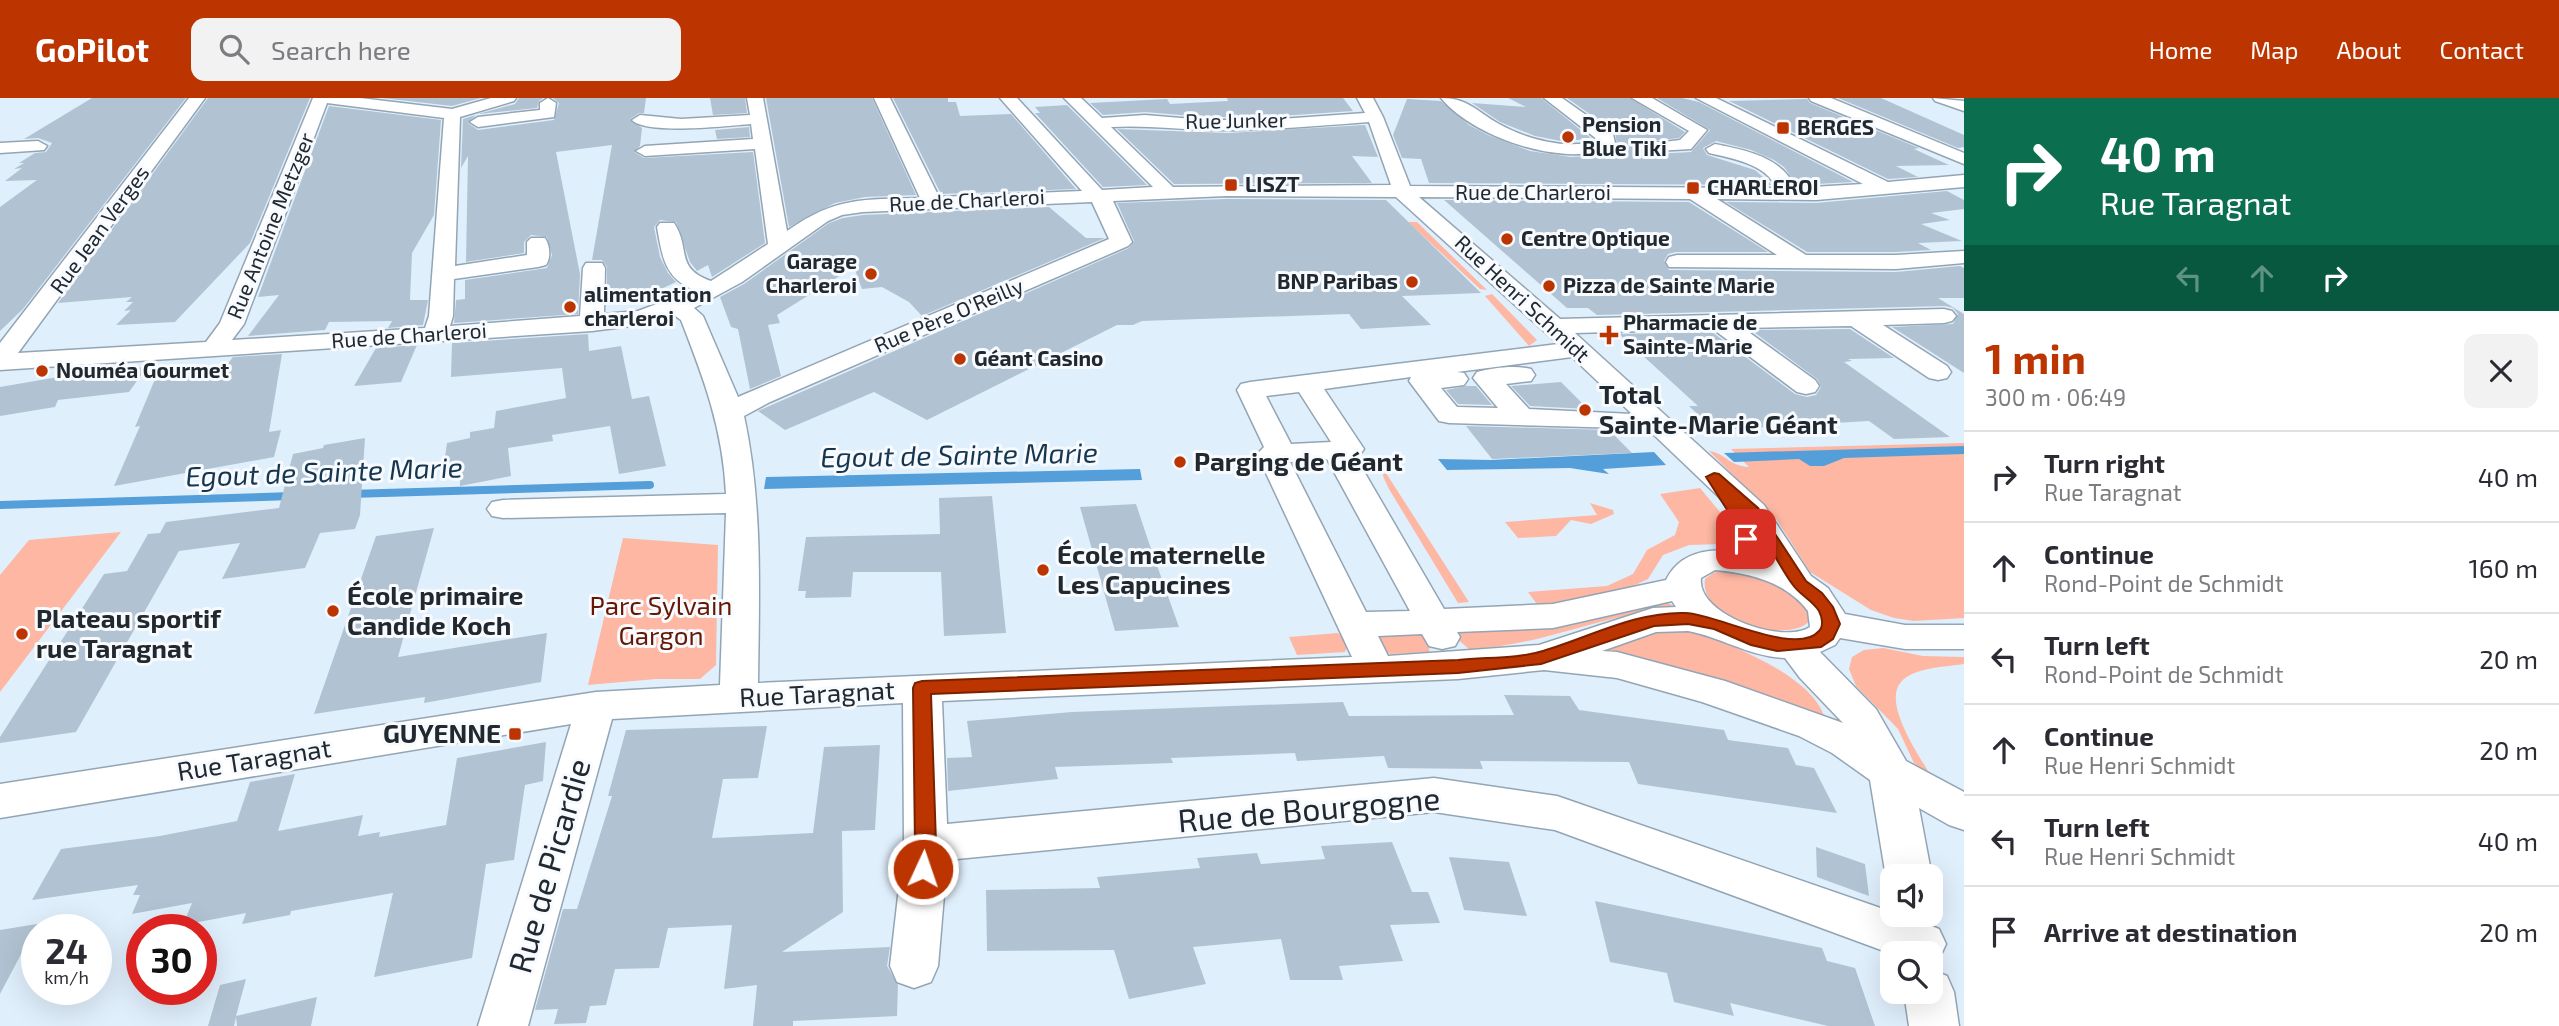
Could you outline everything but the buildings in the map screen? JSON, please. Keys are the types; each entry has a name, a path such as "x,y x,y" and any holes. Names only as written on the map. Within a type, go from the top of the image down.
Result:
{"street":[{"name":"Rue Jean Verges","path":"0,360 50,298 197,98"},
{"path":"321,98 451,120 548,114 548,103"},
{"name":"Rue Antoine Metzger","path":"213,349 232,324 321,98"},
{"path":"451,120 508,98"},
{"path":"882,98 932,202"},
{"path":"1008,98 1097,195"},
{"path":"1072,98 1167,191"},
{"name":"Rue Henri Schmidt","path":"1365,98 1375,117 1403,192 1670,433 1752,512 1800,584"},
{"path":"1449,98 1504,134 1530,142 1581,149 1606,144 1607,138 1601,132 1552,98"},
{"path":"1640,98 1699,130 1685,145 1662,147"},
{"path":"1704,98 1889,189"},
{"path":"1817,98 1964,159"},
{"path":"1941,98 1964,106"},
{"path":"751,99 764,143 779,245"},
{"path":"1237,108 1249,117 1295,120"},
{"name":"Rue Junker","path":"1098,123 1145,120 1205,125 1265,125 1295,120 1375,117"},
{"path":"640,120 681,124 759,119"},
{"path":"435,335 440,322 451,120"},
{"path":"645,151 764,143"},
{"path":"0,148 38,146"},
{"path":"1714,149 1745,155 1781,176 1788,194"},
{"name":"Rue de Charleroi","path":"0,360 435,335 639,318 679,308 713,289 821,217 837,210 932,202 1167,191 1788,194 1889,189 1964,181"},
{"path":"1696,194 1800,261"},
{"name":"Rue Père O'Reilly","path":"729,413 760,396 1121,242 1105,205 1097,195"},
{"path":"667,226 677,271 694,284 713,289"},
{"path":"443,274 538,260 538,242"},
{"path":"1677,262 1896,262 1964,257"},
{"path":"592,324 594,268"},
{"path":"679,308 691,316 729,413 739,461 739,698"},
{"path":"1552,326 1944,316"},
{"path":"1856,318 1938,372"},
{"path":"1717,321 1806,386"},
{"path":"1582,354 1560,373 1422,381 1449,415 1623,419 1670,433"},
{"path":"1376,669 1250,390 1582,354"},
{"path":"1486,378 1521,417"},
{"path":"1277,453 1350,449 1306,382"},
{"path":"1337,450 1458,666"},
{"name":"Rue Henri Schmidt","path":"1690,575 1736,549 1746,539 1740,519 1714,477"},
{"path":"503,509 741,499"},
{"path":"1354,625 1553,616 1690,575 1725,560 1757,565 1800,584 1816,597 1827,611 1831,624 1826,635 1815,642 1796,646 1757,641 1718,624 1701,613 1688,600 1690,575"},
{"name":"Rue Taragnat","path":"0,801 596,706 922,688 1458,666 1541,658 1653,620 1688,619 1718,624"},
{"path":"1831,624 1905,637 1964,637"},
{"path":"1796,646 1807,664 1839,694 1871,731 1889,771 1907,864"},
{"path":"1541,658 1617,665 1712,691 1813,726 1964,813"},
{"path":"915,967 926,844 922,688"},
{"name":"Rue de Picardie","path":"503,1026 596,706"},
{"name":"Rue de Bourgogne","path":"926,844 1434,795 1557,813 1920,938"},
{"path":"1931,1004 1934,1026"}],"green space":[{"path":"1408,222 1417,222 1487,290 1480,289"},
{"path":"1492,294 1537,340 1529,346 1485,296"},
{"path":"1964,443 1964,618 1914,621 1871,610 1810,572 1775,517 1709,451 1749,467 1731,449"},
{"path":"1384,470 1469,602 1458,603 1389,489 1383,476"},
{"path":"1700,488 1734,529 1722,544 1689,545 1663,555 1648,579 1614,595 1539,607 1528,592 1607,586 1633,574 1647,550 1675,535 1679,522 1660,494"},
{"path":"1590,503 1613,510 1614,514 1591,524 1571,520 1556,536 1518,538 1505,522 1597,515"},
{"name":"Plateau sportif rue Taragnat","path":"121,532 0,692 0,575 29,540"},
{"name":"Parc Sylvain Gargon","path":"623,538 718,545 716,665 700,679 656,679 588,685"},
{"path":"1726,570 1764,578 1790,591 1801,600 1810,621 1798,628 1764,629 1728,616 1715,606 1706,593 1705,579 1713,573"},
{"path":"1664,600 1676,608 1624,616 1495,647 1469,649 1455,637 1456,627"},
{"path":"1684,627 1742,650 1784,673 1816,700 1824,716 1583,650 1625,644 1650,632"},
{"path":"1417,631 1430,641 1429,652 1390,654 1376,644 1379,632"},
{"path":"1338,633 1348,644 1345,652 1297,655 1289,637"},
{"path":"1883,648 1923,656 1964,657 1964,664 1914,673 1901,682 1896,691 1899,716 1931,776 1914,763 1898,729 1856,686 1849,669 1852,657 1864,650"}],"water":[{"path":"1964,446 1964,454 1844,458 1824,466 1810,466 1799,459 1734,462 1724,453"},
{"path":"1654,452 1666,465 1603,469 1609,474 1570,468 1447,470 1438,459 1491,460"},
{"path":"1140,469 1142,480 764,489 766,477"}],"waterway":[{"name":"Egout de Sainte Marie","path":"350,494 650,485"},
{"name":"Egout de Sainte Marie","path":"0,505 293,496"}],"place":[{"name":"BERGES","path":"1783,128"},
{"name":"Pension Blue Tiki","path":"1568,137"},
{"name":"LISZT","path":"1231,185"},
{"name":"CHARLEROI","path":"1693,188"},
{"name":"Centre Optique","path":"1507,239"},
{"name":"Garage Charleroi","path":"871,274"},
{"name":"BNP Paribas","path":"1412,282"},
{"name":"Pizza de Sainte Marie","path":"1549,286"},
{"name":"alimentation charleroi","path":"570,307"},
{"name":"Pharmacie de Sainte-Marie","path":"1609,335"},
{"name":"Géant Casino","path":"960,359"},
{"name":"Nouméa Gourmet","path":"42,371"},
{"name":"Total Sainte-Marie Géant","path":"1585,410"},
{"name":"Parging de Géant","path":"1180,462"},
{"name":"École maternelle Les Capucines","path":"1043,570"},
{"name":"École primaire Candide Koch","path":"333,611"},
{"name":"Plateau sportif rue Taragnat","path":"22,634"},
{"name":"GUYENNE","path":"515,734"}],"route":[{"path":"923,869 926,844 922,688 1458,666 1541,658 1653,620 1688,619 1718,624 1737,634 1777,645 1796,646 1815,642 1826,635 1831,624 1827,611 1816,597 1800,584 1752,512 1714,477 1740,519 1746,539"}]}
